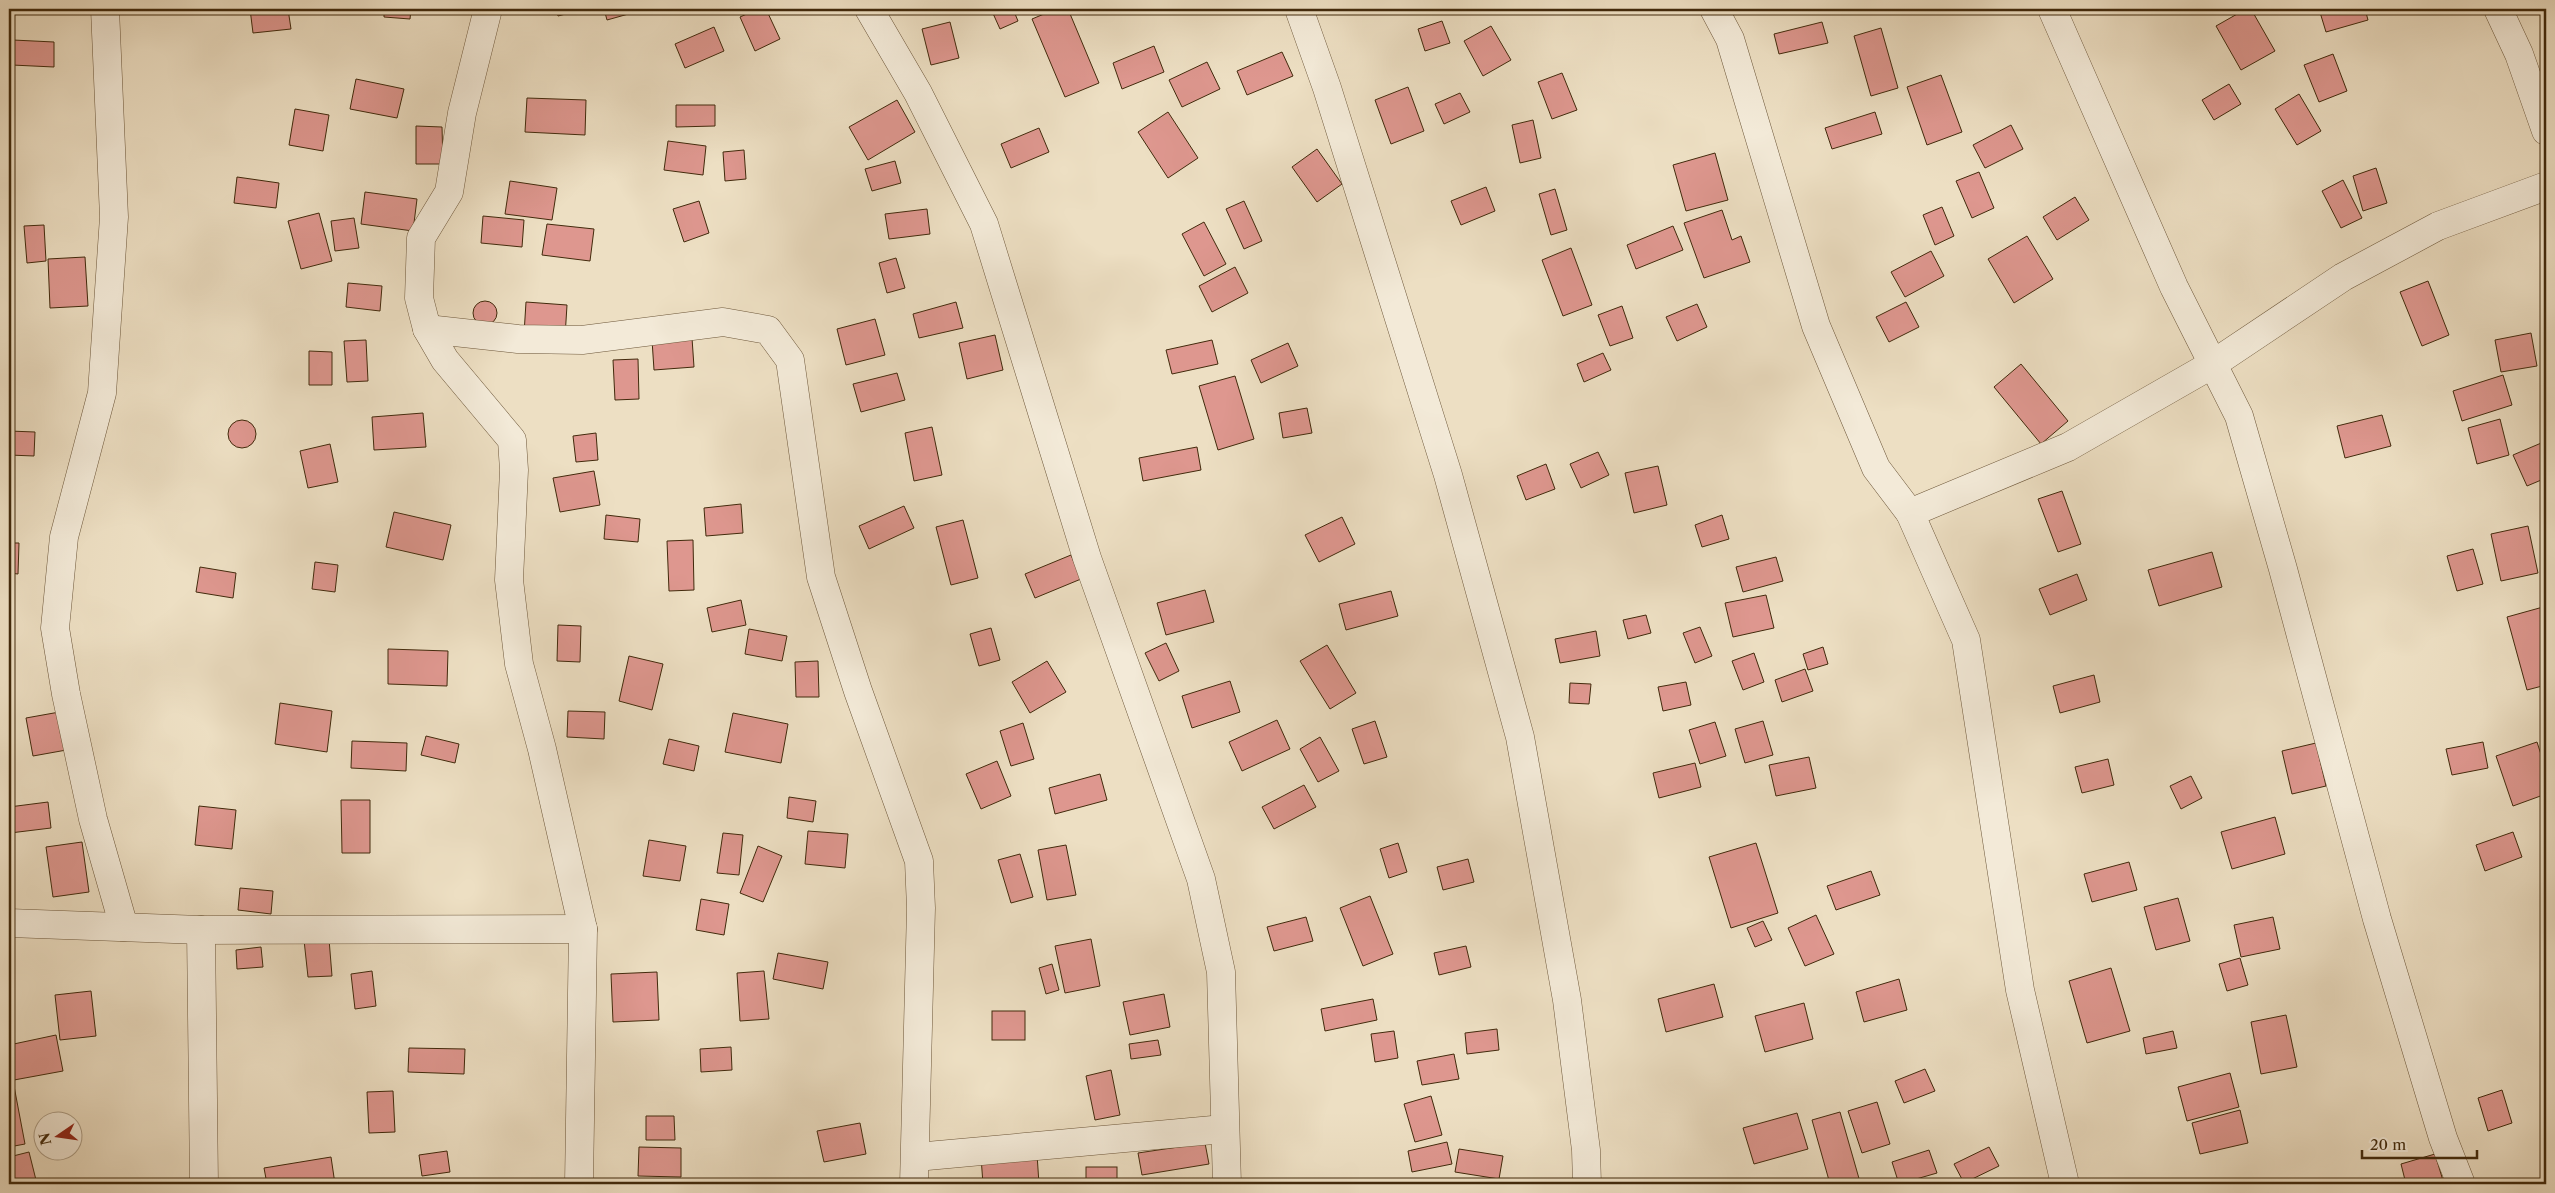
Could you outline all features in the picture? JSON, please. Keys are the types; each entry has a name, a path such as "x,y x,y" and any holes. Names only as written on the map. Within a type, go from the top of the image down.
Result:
{"street":[{"path":"105,9 114,217 102,394 64,537 55,628 66,694 92,818 124,927"},
{"path":"488,9 462,113 449,192 421,238 419,298 426,329 445,360 512,440 514,470 509,580 519,664 542,749 583,928 578,1184"},
{"path":"869,9 918,93 984,224 1087,558 1201,879 1221,972 1227,1184"},
{"path":"1299,9 1327,88 1448,475 1520,736 1567,1000 1586,1150 1587,1184"},
{"path":"1714,9 1730,39 1816,326 1876,468 1910,514 1966,640 2020,990 2065,1184"},
{"path":"2052,9 2174,287 2239,416 2283,569 2377,919 2443,1138 2461,1184"},
{"path":"2498,9 2519,54 2546,131"},
{"path":"1910,514 2068,447 2213,364 2343,277 2438,226 2546,186"},
{"path":"426,329 518,340 582,340 723,322 768,330 790,360 822,577 858,690 919,861 922,908 914,1184"},
{"path":"9,923 201,930 583,928"},
{"path":"201,930 204,1184"},
{"path":"916,1157 1224,1129"}],"building":[{"path":"250,9 288,9 291,29 253,33"},
{"path":"384,9 411,9 410,19 384,17"},
{"path":"556,9 581,9 581,10 558,16"},
{"path":"604,9 631,9 632,13 607,20"},
{"path":"758,9 766,9 780,39 755,51 740,17"},
{"path":"991,9 1013,9 1018,21 1000,29"},
{"path":"1056,9 1068,9 1099,83 1065,97 1032,19"},
{"path":"2246,9 2251,9 2275,51 2241,70 2216,26"},
{"path":"2319,9 2365,9 2368,20 2326,32"},
{"path":"1442,21 1450,43 1425,51 1418,29"},
{"path":"950,22 959,58 931,65 922,29"},
{"path":"1822,22 1828,43 1779,54 1774,34"},
{"path":"1491,26 1511,60 1483,76 1464,41"},
{"path":"714,27 724,51 685,68 675,44"},
{"path":"1881,28 1898,88 1871,96 1854,36"},
{"path":"13,40 54,42 54,67 12,65"},
{"path":"1154,46 1164,72 1122,89 1113,63"},
{"path":"1282,52 1293,76 1247,95 1237,71"},
{"path":"2333,54 2347,91 2319,102 2304,65"},
{"path":"1207,62 1220,89 1182,107 1169,80"},
{"path":"1562,73 1577,110 1552,119 1538,82"},
{"path":"1941,75 1962,132 1927,145 1907,87"},
{"path":"356,79 404,89 397,118 350,109"},
{"path":"2229,84 2241,104 2214,120 2202,100"},
{"path":"1408,87 1424,131 1391,144 1375,100"},
{"path":"1460,93 1470,112 1444,124 1435,104"},
{"path":"2299,94 2321,131 2297,145 2275,109"},
{"path":"527,98 586,100 585,135 525,132"},
{"path":"897,100 915,132 868,160 849,127"},
{"path":"676,105 715,105 715,126 676,127"},
{"path":"295,109 329,115 323,151 289,145"},
{"path":"1168,112 1198,158 1168,178 1138,132"},
{"path":"1875,112 1882,134 1832,149 1825,128"},
{"path":"1533,120 1541,158 1520,163 1512,125"},
{"path":"2011,125 2023,149 1985,168 1973,145"},
{"path":"416,126 442,127 443,164 416,164"},
{"path":"1039,128 1049,152 1011,168 1001,144"},
{"path":"668,141 706,146 703,175 664,170"},
{"path":"1317,149 1342,184 1317,202 1292,167"},
{"path":"744,150 746,179 725,181 723,152"},
{"path":"1715,153 1728,200 1686,211 1673,165"},
{"path":"895,161 901,183 872,191 865,169"},
{"path":"2376,168 2387,203 2363,211 2353,176"},
{"path":"1979,172 1994,208 1972,218 1956,181"},
{"path":"237,177 279,183 276,208 234,203"},
{"path":"2343,180 2362,218 2341,228 2322,191"},
{"path":"510,181 557,188 552,220 505,214"},
{"path":"1486,187 1495,211 1461,225 1451,201"},
{"path":"1555,189 1567,230 1551,235 1539,194"},
{"path":"365,192 417,199 413,231 361,224"},
{"path":"2075,197 2089,220 2057,240 2043,217"},
{"path":"699,201 709,233 684,242 673,209"},
{"path":"1244,201 1262,241 1244,249 1226,209"},
{"path":"1942,207 1954,236 1935,245 1923,215"},
{"path":"927,209 930,234 889,239 885,214"},
{"path":"1722,210 1732,240 1741,236 1750,262 1704,278 1684,223"},
{"path":"319,213 332,261 301,269 288,221"},
{"path":"483,216 524,220 522,247 481,243"},
{"path":"354,218 359,248 335,251 331,221"},
{"path":"1204,222 1226,264 1204,276 1182,234"},
{"path":"547,224 594,229 590,261 542,255"},
{"path":"44,225 46,261 27,263 24,226"},
{"path":"1673,226 1683,250 1636,269 1627,245"},
{"path":"2027,236 2053,279 2014,303 1988,259"},
{"path":"1571,248 1592,305 1563,316 1542,260"},
{"path":"1931,251 1944,276 1905,297 1891,272"},
{"path":"85,257 88,306 50,308 48,259"},
{"path":"896,258 905,288 887,293 879,263"},
{"path":"1235,267 1248,293 1212,312 1199,286"},
{"path":"2428,281 2449,335 2422,346 2400,292"},
{"path":"348,283 382,286 380,311 346,307"},
{"path":"485,301 490,302 496,308 496,318 490,324 485,325 480,324 474,318 473,313 474,308 480,302"},
{"path":"526,302 567,305 565,337 524,334"},
{"path":"956,302 963,328 919,338 913,314"},
{"path":"1906,302 1919,327 1889,342 1876,317"},
{"path":"1697,304 1707,327 1677,341 1666,317"},
{"path":"1622,306 1633,338 1610,346 1598,315"},
{"path":"875,319 885,355 846,365 837,329"},
{"path":"2531,333 2537,366 2501,372 2495,340"},
{"path":"995,335 1003,370 967,379 959,343"},
{"path":"692,338 694,367 654,370 652,340"},
{"path":"366,340 368,381 347,382 344,341"},
{"path":"1212,340 1218,364 1172,374 1166,350"},
{"path":"1288,343 1298,366 1261,383 1251,360"},
{"path":"309,351 332,352 332,385 309,385"},
{"path":"1603,353 1611,370 1584,382 1577,364"},
{"path":"638,359 639,399 615,400 613,360"},
{"path":"2021,364 2068,421 2041,444 1994,387"},
{"path":"897,373 905,400 861,412 853,384"},
{"path":"2503,375 2512,405 2462,421 2453,391"},
{"path":"1235,376 1254,439 1218,450 1199,386"},
{"path":"1307,408 1312,433 1283,438 1279,413"},
{"path":"423,413 426,447 374,450 372,417"},
{"path":"2382,415 2391,446 2345,458 2337,426"},
{"path":"2500,419 2509,455 2477,464 2468,428"},
{"path":"242,420 252,424 256,434 252,444 242,448 232,444 228,434 232,424"},
{"path":"932,427 942,475 914,481 905,433"},
{"path":"9,431 35,432 34,456 9,455"},
{"path":"596,433 598,460 576,462 573,436"},
{"path":"2546,441 2546,478 2527,486 2513,455"},
{"path":"330,444 338,482 308,488 300,451"},
{"path":"1197,447 1201,470 1143,481 1139,458"},
{"path":"1598,452 1609,475 1581,488 1570,464"},
{"path":"1546,464 1555,489 1526,500 1517,476"},
{"path":"1658,466 1667,505 1634,513 1625,473"},
{"path":"594,471 600,505 560,512 553,478"},
{"path":"2062,491 2081,544 2058,552 2038,499"},
{"path":"741,504 743,533 706,536 704,508"},
{"path":"904,506 914,528 869,549 859,526"},
{"path":"394,512 451,525 443,560 386,547"},
{"path":"606,515 640,519 638,542 604,539"},
{"path":"1722,515 1729,539 1702,547 1695,525"},
{"path":"1342,517 1355,544 1319,562 1305,535"},
{"path":"963,520 978,578 951,585 936,527"},
{"path":"2528,526 2538,573 2501,581 2491,534"},
{"path":"693,540 694,590 669,591 667,541"},
{"path":"9,543 19,543 18,574 9,573"},
{"path":"2473,549 2483,584 2457,591 2447,556"},
{"path":"2212,552 2222,587 2159,606 2148,570"},
{"path":"1071,555 1081,579 1035,598 1025,574"},
{"path":"1776,557 1783,581 1743,592 1736,567"},
{"path":"315,562 338,565 335,592 312,589"},
{"path":"200,567 236,573 233,598 196,592"},
{"path":"2077,574 2087,600 2050,615 2039,589"},
{"path":"1205,590 1214,622 1166,635 1157,603"},
{"path":"1391,591 1398,616 1346,630 1339,604"},
{"path":"1766,595 1774,628 1733,637 1725,603"},
{"path":"741,600 746,625 712,632 707,608"},
{"path":"2543,607 2546,618 2546,685 2527,690 2507,617"},
{"path":"1646,615 1651,633 1628,639 1623,620"},
{"path":"558,625 581,626 580,662 557,661"},
{"path":"1700,627 1712,656 1695,663 1683,633"},
{"path":"991,628 1000,660 979,666 970,634"},
{"path":"749,629 787,636 782,661 745,654"},
{"path":"1596,631 1600,656 1560,663 1555,639"},
{"path":"1166,643 1179,671 1159,681 1145,653"},
{"path":"1327,645 1356,693 1330,709 1300,661"},
{"path":"1823,647 1828,664 1808,670 1803,654"},
{"path":"388,649 448,651 447,686 388,684"},
{"path":"1754,653 1764,682 1743,690 1732,661"},
{"path":"629,656 663,664 652,710 619,701"},
{"path":"818,661 819,697 796,697 795,662"},
{"path":"1047,661 1066,692 1030,713 1012,682"},
{"path":"1805,669 1813,691 1782,702 1775,680"},
{"path":"2094,675 2100,702 2060,713 2053,686"},
{"path":"1230,681 1240,712 1192,728 1182,696"},
{"path":"1686,682 1691,705 1663,711 1658,687"},
{"path":"1570,683 1591,684 1589,704 1569,703"},
{"path":"280,703 332,711 327,752 275,744"},
{"path":"65,711 72,749 33,756 26,718"},
{"path":"568,711 605,712 604,739 567,737"},
{"path":"733,713 788,724 781,763 725,752"},
{"path":"1277,720 1290,749 1242,771 1229,742"},
{"path":"1375,721 1387,757 1364,764 1352,729"},
{"path":"1763,721 1773,755 1745,763 1735,729"},
{"path":"1715,722 1726,756 1700,764 1689,730"},
{"path":"1023,723 1034,759 1011,766 1000,731"},
{"path":"426,736 459,744 455,763 421,755"},
{"path":"1320,737 1339,771 1318,782 1300,749"},
{"path":"669,739 699,746 694,771 663,764"},
{"path":"352,741 407,743 406,771 351,768"},
{"path":"2483,742 2488,768 2452,775 2446,749"},
{"path":"2537,742 2546,770 2546,794 2513,806 2496,756"},
{"path":"2316,743 2326,786 2292,794 2282,751"},
{"path":"1809,757 1816,788 1776,796 1769,765"},
{"path":"2108,759 2114,785 2082,793 2075,767"},
{"path":"997,761 1011,796 981,809 966,774"},
{"path":"1695,763 1701,787 1659,798 1653,773"},
{"path":"1100,774 1107,800 1055,814 1049,788"},
{"path":"2191,776 2202,798 2181,809 2170,786"},
{"path":"1304,785 1316,807 1274,829 1262,807"},
{"path":"789,797 816,801 813,822 787,818"},
{"path":"341,800 370,800 370,853 342,853"},
{"path":"48,802 51,828 10,833 9,807"},
{"path":"199,806 236,810 232,849 195,845"},
{"path":"2275,817 2285,854 2232,869 2221,832"},
{"path":"808,831 848,834 845,868 805,864"},
{"path":"2513,832 2522,857 2485,871 2476,845"},
{"path":"723,833 743,835 739,875 717,873"},
{"path":"649,840 686,846 680,881 643,876"},
{"path":"82,842 89,892 53,897 46,847"},
{"path":"1398,843 1407,872 1389,878 1380,849"},
{"path":"1756,843 1778,913 1731,928 1709,857"},
{"path":"1066,845 1076,895 1047,900 1038,850"},
{"path":"758,846 782,856 763,902 740,893"},
{"path":"1020,854 1033,897 1011,903 998,860"},
{"path":"1468,859 1474,882 1443,890 1437,867"},
{"path":"2129,862 2137,890 2092,902 2084,874"},
{"path":"1871,871 1880,895 1836,910 1827,886"},
{"path":"240,888 273,891 271,914 238,910"},
{"path":"1370,896 1393,954 1363,966 1340,908"},
{"path":"2178,898 2190,941 2156,950 2144,907"},
{"path":"701,899 729,904 724,935 696,930"},
{"path":"1816,915 1834,954 1805,966 1788,928"},
{"path":"1306,917 1313,941 1274,951 1267,927"},
{"path":"2273,917 2280,949 2241,957 2234,925"},
{"path":"1763,921 1772,940 1755,947 1747,928"},
{"path":"329,939 332,976 308,977 304,940"},
{"path":"1091,939 1100,986 1065,993 1055,946"},
{"path":"1466,946 1471,967 1439,975 1434,953"},
{"path":"261,947 263,967 237,969 236,950"},
{"path":"778,953 828,962 823,989 773,979"},
{"path":"2240,958 2248,985 2227,991 2219,964"},
{"path":"9,964 12,964 10,1001 9,1001"},
{"path":"1052,964 1059,990 1046,994 1039,968"},
{"path":"2111,968 2130,1031 2087,1043 2069,981"},
{"path":"372,971 376,1006 355,1009 351,974"},
{"path":"764,971 769,1019 740,1021 737,973"},
{"path":"657,972 659,1020 613,1022 611,974"},
{"path":"1899,979 1907,1010 1864,1022 1856,992"},
{"path":"1714,984 1723,1017 1666,1032 1658,999"},
{"path":"91,991 96,1036 60,1040 55,995"},
{"path":"1164,994 1170,1027 1130,1035 1123,1002"},
{"path":"1373,999 1377,1020 1325,1031 1321,1009"},
{"path":"1804,1003 1813,1039 1765,1052 1755,1016"},
{"path":"992,1011 1025,1011 1025,1040 992,1040"},
{"path":"2286,1015 2297,1067 2261,1074 2251,1022"},
{"path":"1497,1029 1499,1050 1467,1054 1465,1033"},
{"path":"1394,1031 1398,1058 1375,1062 1371,1034"},
{"path":"2173,1031 2177,1048 2146,1054 2143,1038"},
{"path":"56,1035 63,1071 14,1080 9,1045"},
{"path":"1158,1040 1161,1055 1131,1059 1129,1044"},
{"path":"731,1047 732,1070 701,1072 700,1049"},
{"path":"409,1048 465,1049 464,1074 408,1072"},
{"path":"1454,1054 1459,1079 1422,1085 1417,1061"},
{"path":"1925,1069 1935,1091 1904,1103 1895,1081"},
{"path":"1111,1070 1120,1115 1095,1120 1086,1076"},
{"path":"2230,1073 2239,1107 2187,1121 2178,1087"},
{"path":"14,1086 25,1144 9,1147 9,1087"},
{"path":"2502,1090 2512,1123 2488,1131 2478,1098"},
{"path":"393,1091 395,1132 369,1133 367,1092"},
{"path":"1431,1096 1442,1135 1415,1142 1404,1104"},
{"path":"1877,1102 1890,1144 1862,1153 1848,1111"},
{"path":"2240,1110 2248,1143 2200,1154 2192,1123"},
{"path":"1840,1112 1860,1182 1830,1184 1812,1120"},
{"path":"1797,1113 1808,1149 1754,1164 1743,1128"},
{"path":"646,1116 674,1116 675,1140 646,1140"},
{"path":"860,1123 866,1154 824,1162 817,1131"},
{"path":"1447,1142 1452,1164 1412,1172 1408,1151"},
{"path":"1205,1143 1209,1164 1142,1175 1138,1153"},
{"path":"639,1147 681,1148 681,1177 638,1176"},
{"path":"1989,1147 1999,1166 1964,1183 1954,1164"},
{"path":"1459,1149 1503,1156 1499,1179 1455,1172"},
{"path":"1929,1150 1937,1173 1899,1184 1892,1162"},
{"path":"447,1151 450,1172 422,1176 419,1155"},
{"path":"29,1152 37,1184 9,1184 9,1157"},
{"path":"1037,1154 1039,1184 983,1184 981,1157"},
{"path":"2435,1154 2444,1184 2406,1184 2401,1164"},
{"path":"331,1157 335,1184 267,1184 264,1168"},
{"path":"1086,1167 1117,1167 1117,1184 1086,1184"}]}
